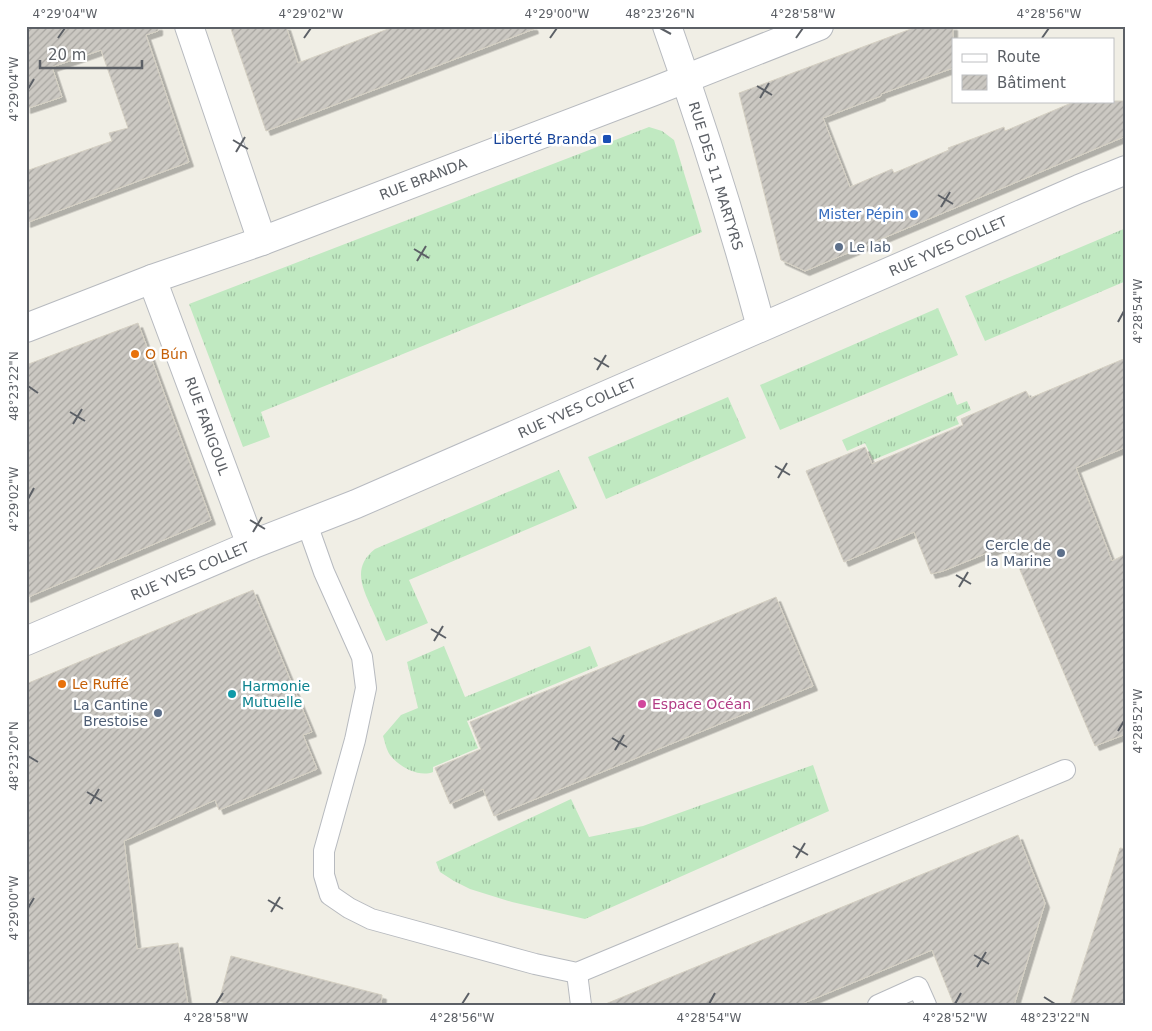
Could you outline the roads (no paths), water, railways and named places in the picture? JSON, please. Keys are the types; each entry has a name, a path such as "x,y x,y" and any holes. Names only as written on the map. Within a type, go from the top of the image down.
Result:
{"street":[{"path":"189,26 262,240"},
{"name":"RUE DES 11 MARTYRS","path":"667,26 748,278 761,327"},
{"name":"RUE BRANDA","path":"26,328 685,79 818,26"},
{"name":"RUE YVES COLLET","path":"26,641 251,545 373,497 1126,170"},
{"name":"RUE FARIGOUL","path":"152,279 251,545"}],"lane":[{"path":"307,524 324,572 362,657 366,688 355,740 324,851 324,875 330,895 349,908 371,919 534,964 577,973 1064,770"},
{"path":"577,973 580,1005"},
{"path":"878,1005 918,987 926,1005"}],"place":[{"name":"Liberté Branda","path":"607,139"},
{"name":"Mister Pépin","path":"914,214"},
{"name":"Le lab","path":"839,247"},
{"name":"O Bún","path":"135,354"},
{"name":"Cercle de la Marine","path":"1061,553"},
{"name":"Le Ruffé","path":"62,684"},
{"name":"Harmonie Mutuelle","path":"232,694"},
{"name":"Espace Océan","path":"642,704"},
{"name":"La Cantine Brestoise","path":"158,713"}]}
